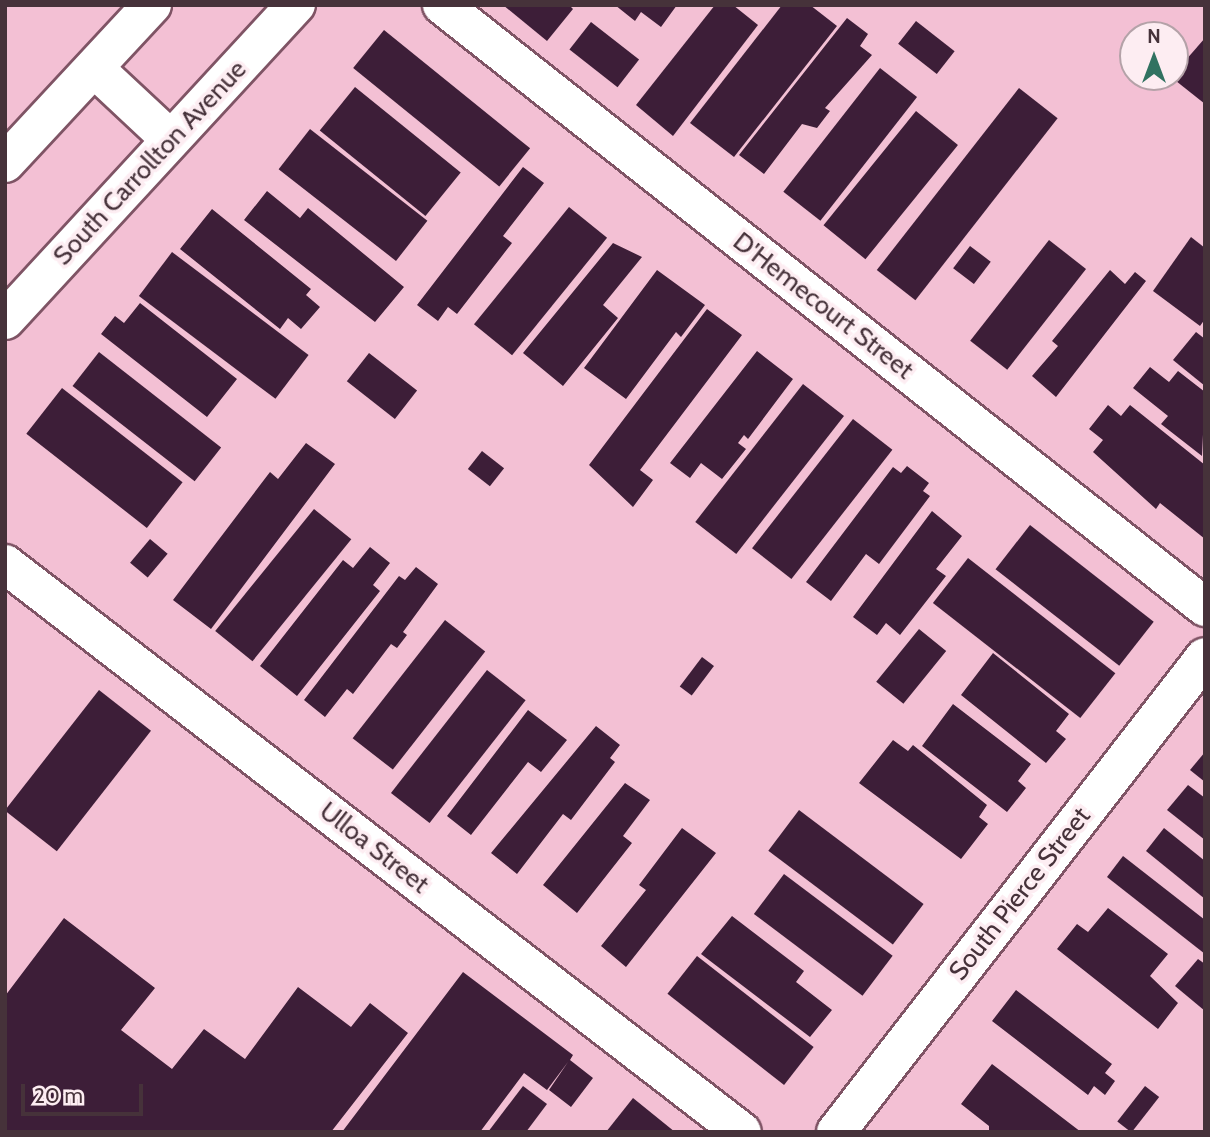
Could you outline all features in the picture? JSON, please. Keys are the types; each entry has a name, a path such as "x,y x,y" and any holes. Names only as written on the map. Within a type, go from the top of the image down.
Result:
{"street":[{"path":"5,163 152,5"},
{"name":"South Carrollton Avenue","path":"5,320 296,5"},
{"name":"D'Hemecourt Street","path":"442,5 1205,607"},
{"path":"94,68 171,141"},
{"name":"Ulloa Street","path":"5,565 742,1132"},
{"name":"South Pierce Street","path":"836,1132 1205,657"}],"building":[{"path":"503,5 569,5 573,9 547,41"},
{"path":"615,5 677,5 661,27 641,12 635,21"},
{"path":"715,5 733,5 758,25 673,136 636,105"},
{"path":"782,5 810,5 837,26 734,157 690,123"},
{"path":"847,18 868,34 860,46 872,55 825,108 830,111 817,128 802,124 764,174 739,155"},
{"path":"916,21 955,51 937,74 898,44"},
{"path":"591,22 639,60 618,87 569,50"},
{"path":"384,30 530,148 499,186 353,68"},
{"path":"1205,38 1205,104 1189,91 1189,56"},
{"path":"880,68 917,97 820,221 783,192"},
{"path":"355,87 461,173 425,216 320,131"},
{"path":"1019,88 1058,118 915,300 877,270"},
{"path":"916,111 958,145 865,259 823,225"},
{"path":"310,129 427,221 396,261 279,169"},
{"path":"523,167 544,183 503,236 512,243 457,314 448,307 438,321 417,305"},
{"path":"267,191 300,218 308,208 404,287 375,322 244,220"},
{"path":"569,207 607,238 512,355 474,324"},
{"path":"212,209 311,289 306,295 320,307 301,329 288,318 280,329 180,249"},
{"path":"1191,237 1205,248 1205,319 1200,326 1153,291"},
{"path":"1049,240 1086,269 1007,370 970,341"},
{"path":"613,243 642,257 603,305 618,318 563,386 523,353"},
{"path":"970,246 991,262 974,284 953,268"},
{"path":"172,252 309,355 275,399 139,296"},
{"path":"657,270 705,305 681,337 676,332 626,399 584,368"},
{"path":"1110,270 1125,284 1135,272 1146,281 1056,397 1032,376 1058,346 1052,341"},
{"path":"140,303 237,379 207,417 101,334 115,316 124,323"},
{"path":"707,309 742,335 640,470 653,480 633,507 589,465"},
{"path":"1196,332 1205,339 1205,386 1173,360"},
{"path":"757,351 793,379 748,439 744,435 738,443 746,449 722,479 701,463 690,478 670,463"},
{"path":"99,352 221,447 195,481 73,386"},
{"path":"369,353 417,391 395,419 347,381"},
{"path":"1150,367 1169,382 1178,371 1205,392 1202,456 1161,424 1168,416 1133,388"},
{"path":"803,384 844,416 736,554 695,522"},
{"path":"62,388 183,482 147,528 26,434"},
{"path":"1108,405 1121,416 1130,405 1205,465 1205,539 1160,503 1156,509 1093,452 1103,440 1089,429"},
{"path":"853,419 892,450 791,579 752,548"},
{"path":"306,443 335,464 211,629 173,600 270,472 278,479"},
{"path":"482,451 504,468 490,486 468,469"},
{"path":"907,466 929,483 923,491 930,496 879,564 866,554 831,601 806,582 893,467 901,473"},
{"path":"314,509 351,539 252,661 215,631"},
{"path":"932,511 962,536 936,569 946,576 900,635 886,623 877,635 853,617"},
{"path":"1030,525 1154,622 1119,666 996,569"},
{"path":"150,539 168,554 148,578 130,563"},
{"path":"370,547 390,563 373,585 380,591 297,696 260,666 343,560 353,568"},
{"path":"968,558 1115,673 1080,718 933,603"},
{"path":"416,567 438,584 403,632 407,635 397,648 391,644 353,694 347,689 325,717 304,700 399,576 405,580"},
{"path":"445,620 485,651 393,770 353,738"},
{"path":"919,629 946,651 903,704 876,682"},
{"path":"993,653 1069,714 1056,731 1066,739 1046,763 961,695"},
{"path":"702,657 714,666 692,696 680,687"},
{"path":"487,670 526,700 430,823 391,793"},
{"path":"99,690 151,731 57,851 5,810"},
{"path":"953,704 1031,764 1018,781 1026,788 1007,812 922,746"},
{"path":"528,710 567,740 541,772 528,762 471,835 447,816"},
{"path":"596,726 620,745 610,758 615,762 571,820 563,814 517,874 491,853"},
{"path":"893,740 908,751 913,745 987,805 979,817 988,824 961,859 859,783"},
{"path":"1205,752 1205,782 1190,770"},
{"path":"625,783 650,800 623,836 632,843 577,913 543,885"},
{"path":"1188,785 1205,798 1205,840 1167,810"},
{"path":"799,810 924,904 893,945 768,851"},
{"path":"682,828 716,853 626,967 601,946 646,890 639,885"},
{"path":"1164,828 1205,861 1205,899 1146,851"},
{"path":"1123,856 1205,920 1205,954 1107,877"},
{"path":"784,874 893,956 863,996 754,914"},
{"path":"1108,908 1168,954 1150,976 1178,1003 1158,1029 1057,949 1077,924 1088,932"},
{"path":"732,916 804,971 796,982 832,1010 810,1037 701,954"},
{"path":"64,918 155,988 121,1030 172,1069 204,1029 245,1059 298,987 351,1027 370,1003 408,1033 331,1132 5,1132 5,996"},
{"path":"697,956 814,1047 784,1085 667,994"},
{"path":"1198,959 1205,964 1205,1011 1175,986"},
{"path":"463,972 573,1055 570,1060 593,1078 571,1107 549,1090 568,1062 547,1090 524,1073 480,1132 342,1132"},
{"path":"1016,990 1112,1064 1105,1073 1115,1081 1105,1095 1094,1086 1088,1095 992,1021"},
{"path":"992,1064 1081,1132 989,1132 989,1126 961,1104"},
{"path":"523,1086 547,1104 526,1132 488,1132"},
{"path":"1145,1086 1159,1097 1132,1132 1117,1121"},
{"path":"633,1098 675,1132 606,1132"}]}
